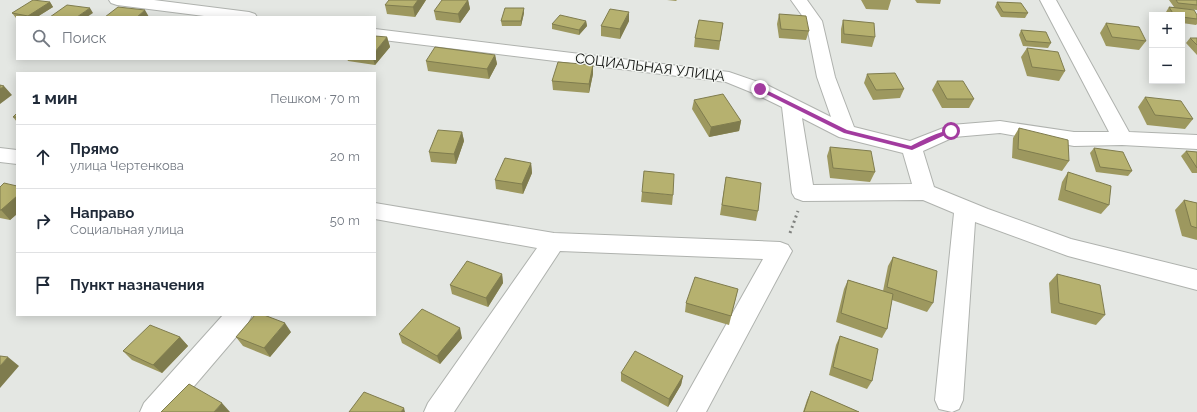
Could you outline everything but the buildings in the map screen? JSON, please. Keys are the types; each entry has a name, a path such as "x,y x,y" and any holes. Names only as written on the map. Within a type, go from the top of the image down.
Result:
{"street":[{"path":"117,0 241,16"},
{"path":"799,0 814,21 826,78 846,132"},
{"path":"1048,0 1122,138"},
{"name":"СОЦИАЛЬНАЯ УЛИЦА","path":"376,34 729,77 760,89 791,106 846,132 912,148"},
{"path":"791,106 803,193 925,192 965,209 1068,247 1197,280"},
{"path":"925,192 912,148 951,131 1000,127 1074,139 1122,138 1197,142"},
{"path":"0,155 16,157"},
{"path":"949,400 965,209"},
{"path":"376,211 554,242 780,251 691,412"},
{"path":"438,412 554,242"},
{"path":"154,412 238,316"}],"path":[{"path":"780,251 794,226 803,193"}],"route":[{"path":"760,89 791,106 846,132 912,148 951,131"}]}
